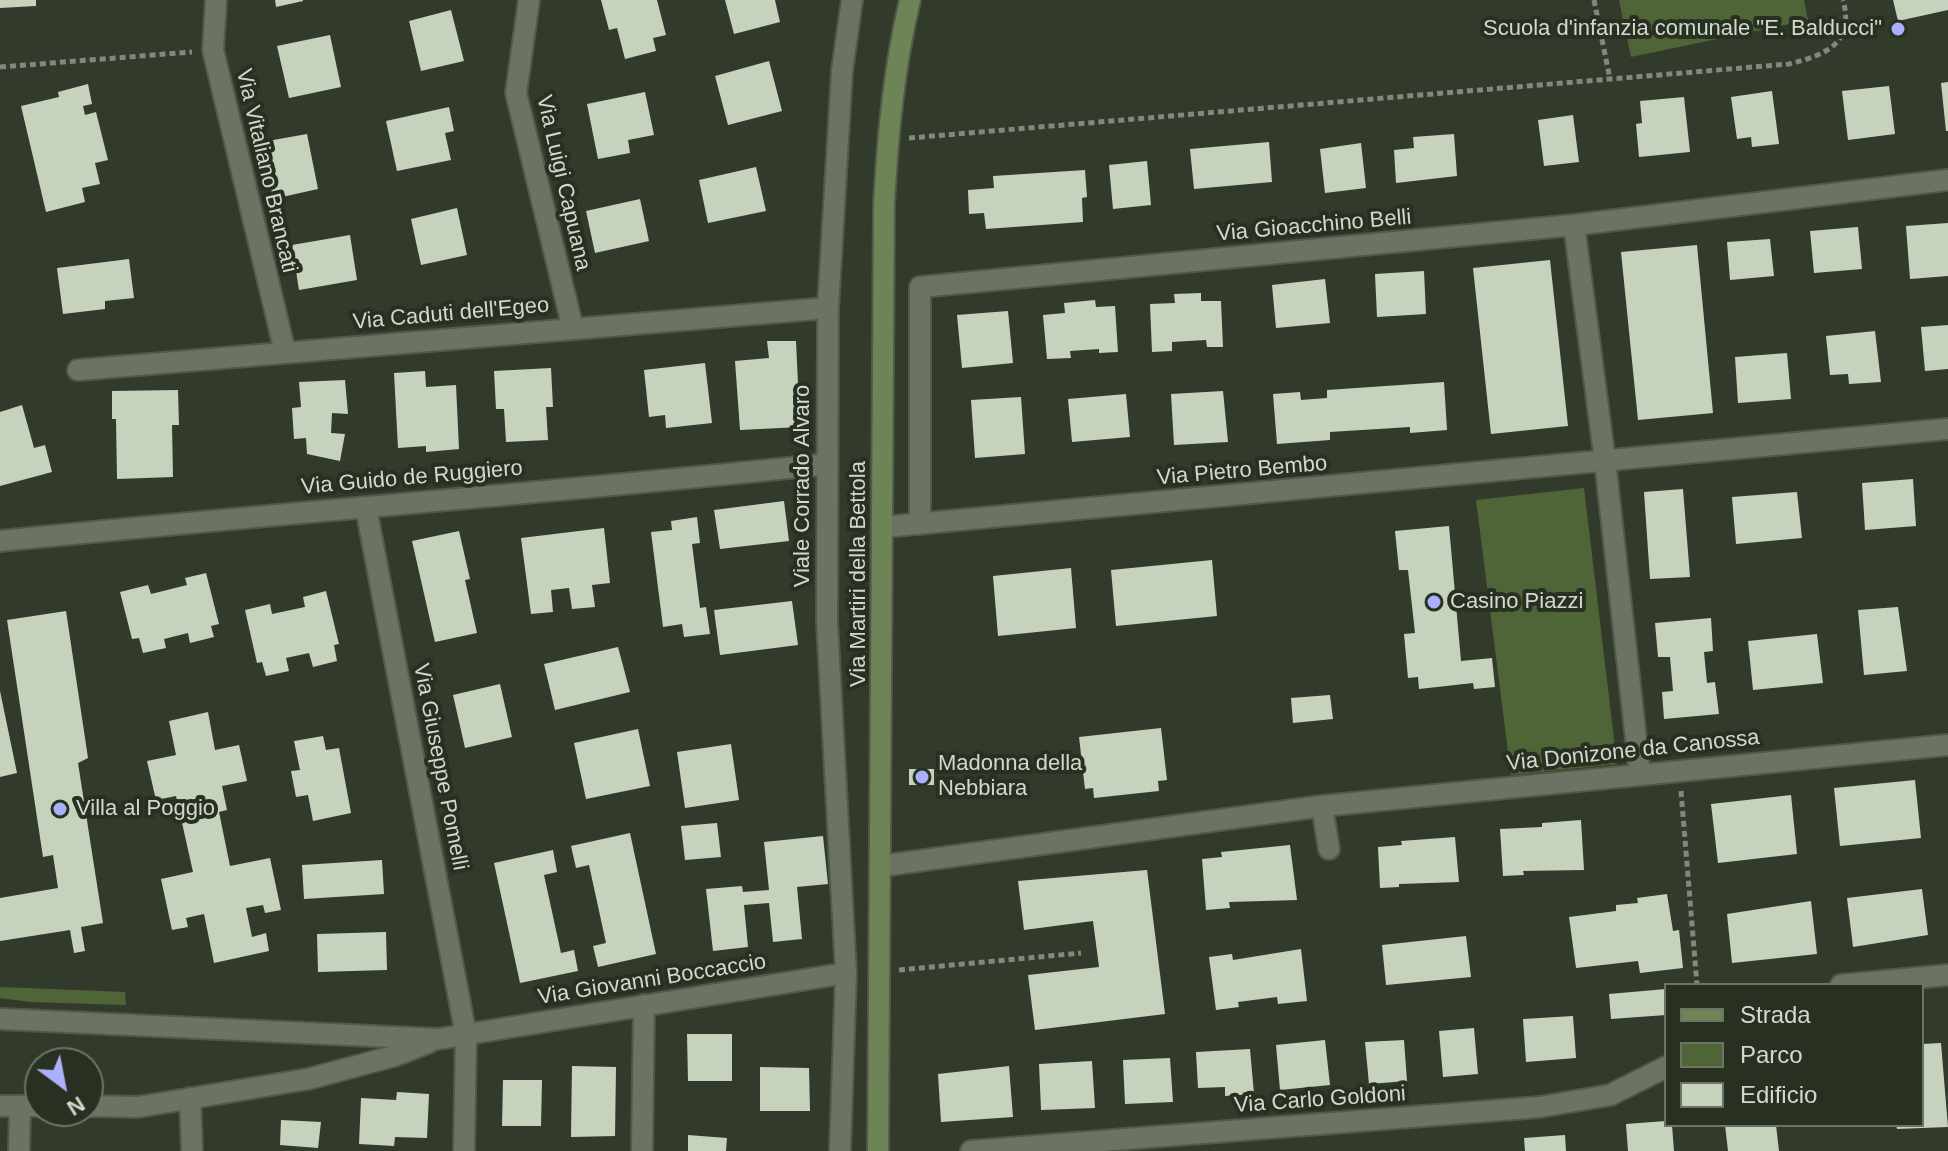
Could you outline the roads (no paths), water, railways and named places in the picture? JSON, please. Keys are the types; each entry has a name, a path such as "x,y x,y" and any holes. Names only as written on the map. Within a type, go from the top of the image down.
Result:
{"main road":[{"name":"Via Martiri della Bettola","path":"878,1151 884,203 900,43 910,0"}],"street":[{"name":"Via Vitaliano Brancati","path":"216,0 213,50 285,352"},
{"name":"Via Luigi Capuana","path":"529,0 516,93 573,329"},
{"name":"Viale Corrado Alvaro","path":"840,1151 846,973 827,622 828,308 842,71 852,0"},
{"name":"Via Gioacchino Belli","path":"920,524 920,287 1574,225 1948,180"},
{"path":"1574,225 1605,461 1640,775"},
{"name":"Via Caduti dell'Egeo","path":"78,370 828,308"},
{"name":"Via Pietro Bembo","path":"883,527 1948,429"},
{"name":"Via Guido de Ruggiero","path":"0,541 827,464"},
{"name":"Via Giuseppe Pomelli","path":"366,508 466,1035 464,1151"},
{"name":"Via Donizone da Canossa","path":"881,866 1322,806 1948,745"},
{"path":"1322,806 1329,849"},
{"name":"Via Giovanni Boccaccio","path":"466,1035 846,973"},
{"path":"1862,983 1948,975"},
{"path":"642,1151 644,1005"},
{"path":"0,1019 438,1039 466,1035"},
{"path":"104,1106 138,1107 308,1079 394,1056 438,1039"},
{"name":"Via Carlo Goldoni","path":"971,1151 1540,1107 1610,1095 1664,1068"},
{"path":"190,1098 192,1151"},
{"path":"19,1151 20,1106"}],"place":[{"name":"Scuola d'infanzia comunale \"E. Balducci\"","path":"1898,29"},
{"name":"Casino Piazzi","path":"1434,602"},
{"name":"Madonna della Nebbiara","path":"922,777"},
{"name":"Villa al Poggio","path":"60,809"}]}
